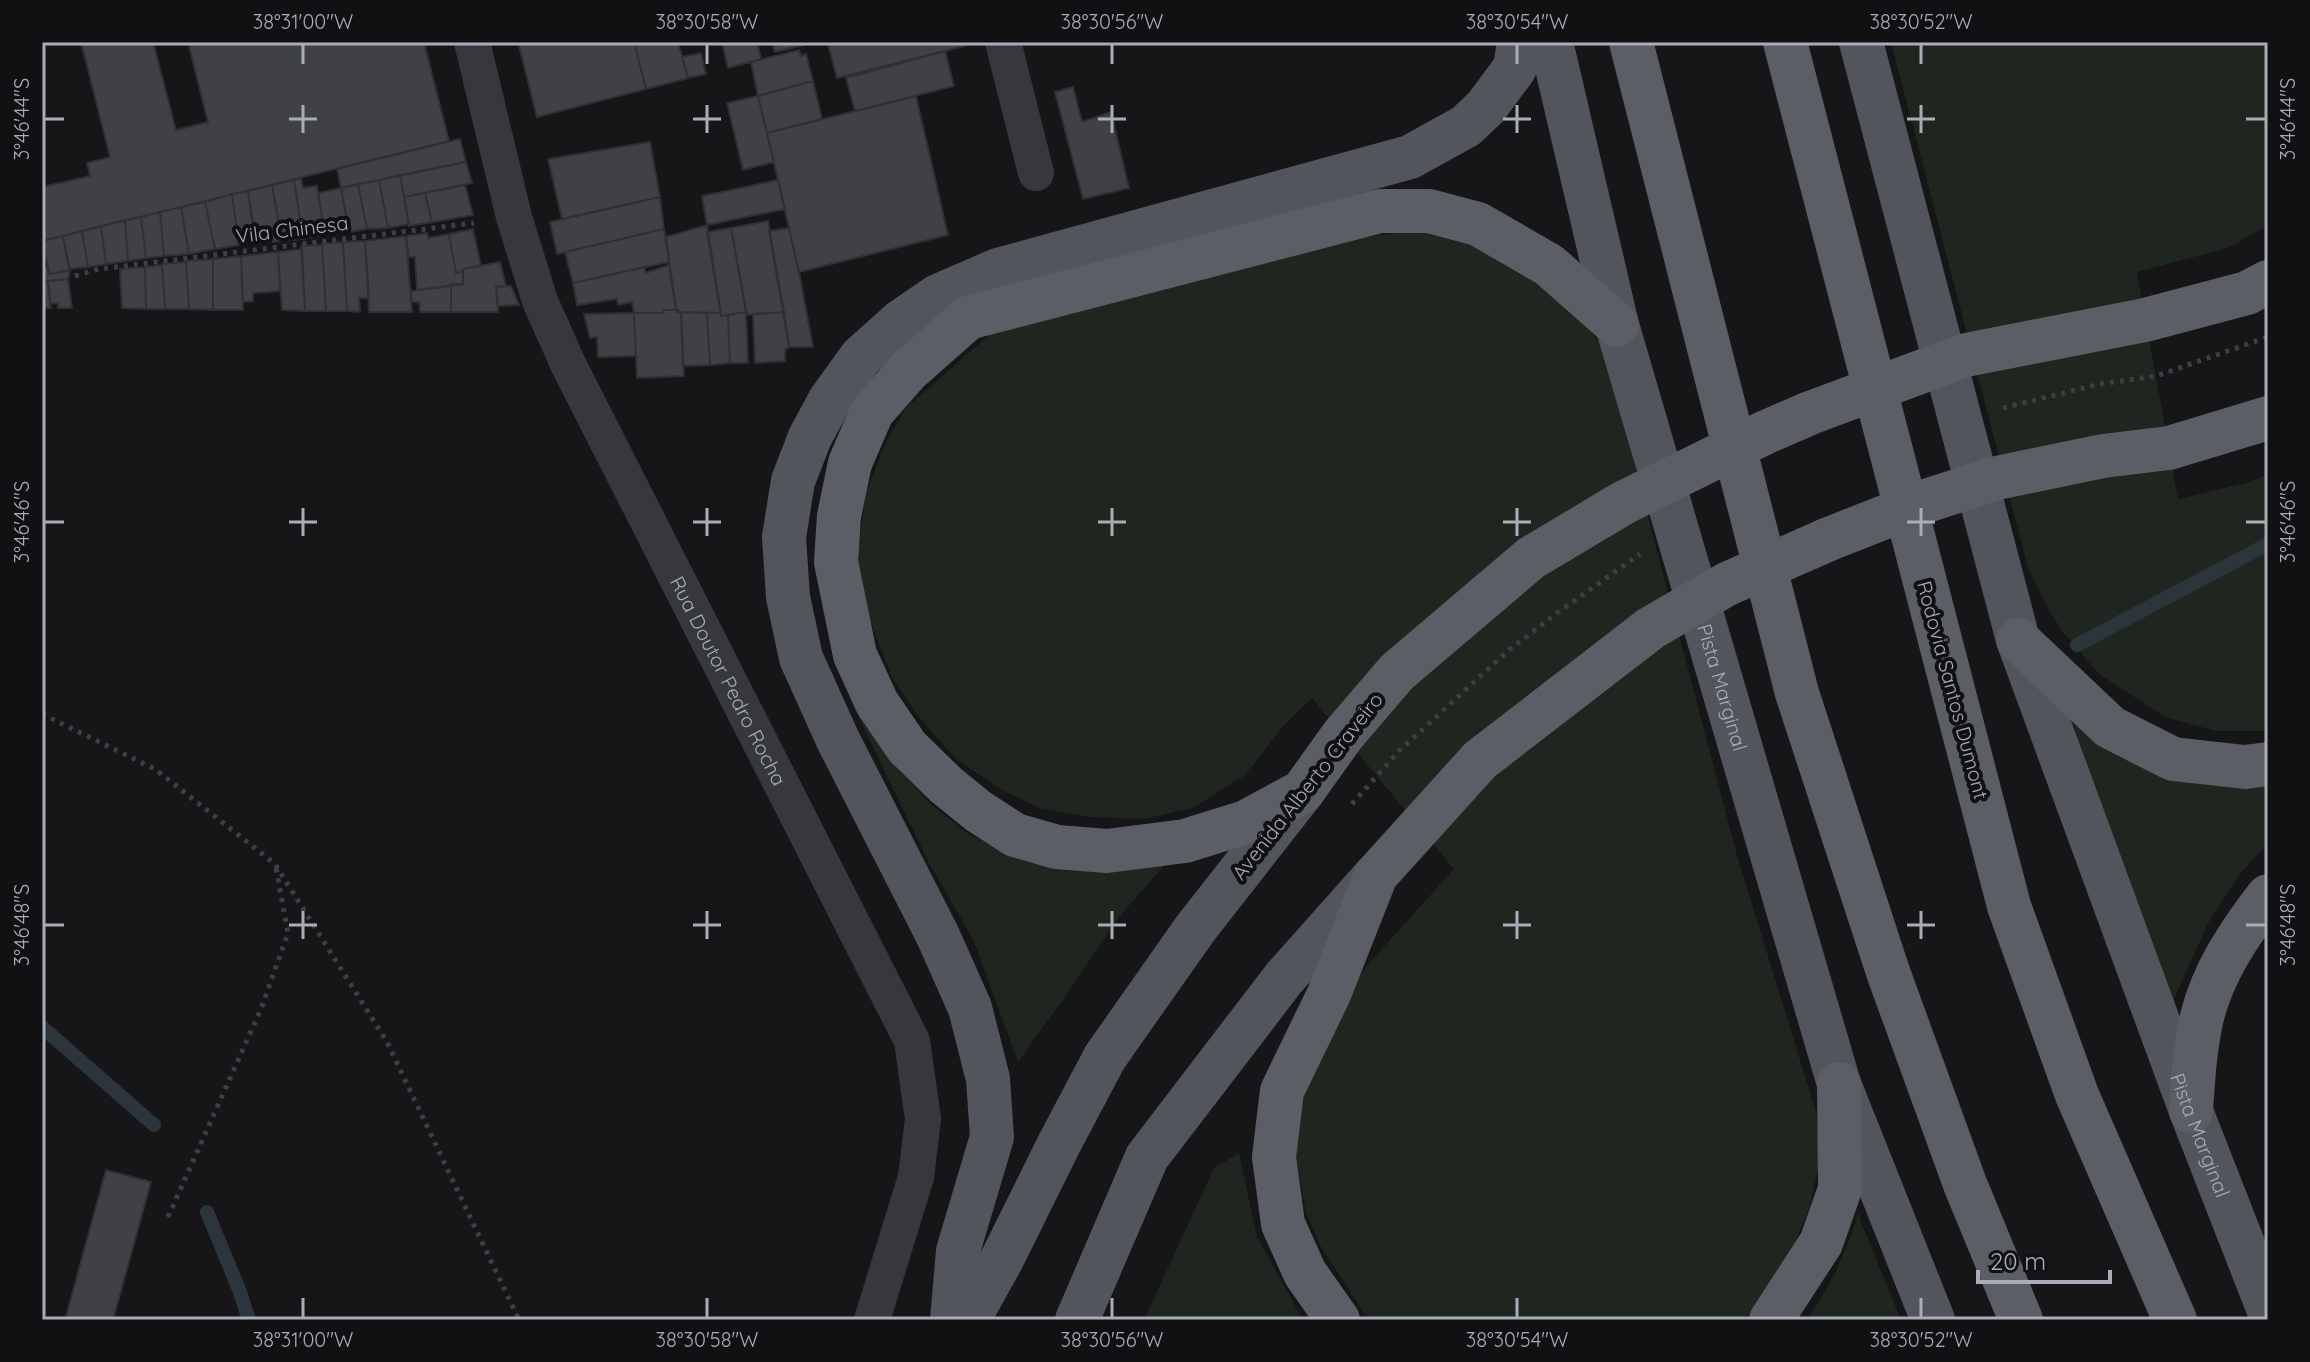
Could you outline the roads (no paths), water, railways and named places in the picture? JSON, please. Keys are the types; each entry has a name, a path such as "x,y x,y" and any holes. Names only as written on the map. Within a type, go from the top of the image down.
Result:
{"highway":[{"path":"1631,42 1797,693 1888,972 1965,1184 2021,1320"},
{"name":"Rodovia Santos Dumont","path":"1785,42 2009,906 2077,1095 2175,1320"},
{"path":"1303,791 1246,822 1185,841 1107,851 1057,847 1015,835 946,785 907,747 877,703 855,655 844,608 836,562 839,516 850,463 872,412 908,371 968,318 1380,211 1429,211 1478,224 1549,265 1617,325"},
{"name":"Avenida Alberto Craveiro","path":"1303,791 1343,735 1397,672 1531,558 1623,503 1725,451 1810,413 1966,355 2145,320 2247,293 2268,282"},
{"path":"1338,1320 1305,1273 1283,1224 1274,1157 1282,1091 1329,994 1376,875 1480,760 1651,628 1727,584 1829,539 1923,502 1997,478 2103,456 2169,448 2268,418"},
{"path":"2018,640 2110,727 2173,759 2245,767 2268,764"},
{"path":"2191,1111 2200,1029 2216,977 2234,944 2268,896"},
{"path":"1771,1320 1821,1243 1840,1189 1839,1084"}],"main road":[{"path":"952,1320 958,1251 992,1137 988,1079 970,1008 938,936 838,740 801,658 788,597 784,537 793,481 810,437 830,400 861,357 900,322 938,296 998,270 1410,157 1466,126 1486,107 1515,68 1519,42"},
{"name":"Pista Marginal","path":"1551,42 1617,325 1839,1084 1933,1320"},
{"name":"Pista Marginal","path":"1861,42 2018,640 2191,1111 2268,1308"},
{"name":"Avenida Alberto Craveiro","path":"968,1320 1105,1057 1195,929 1303,791"},
{"path":"1077,1320 1147,1157 1284,978 1376,875"}],"street":[{"name":"Rua Doutor Pedro Rocha","path":"472,42 514,217 540,301 568,364 912,1041 923,1119 916,1177 872,1320"},
{"path":"1003,42 1036,173"}],"waterway":[{"path":"2077,645 2268,544"},
{"path":"42,1027 154,1125"},
{"path":"207,1212 249,1320"}]}
